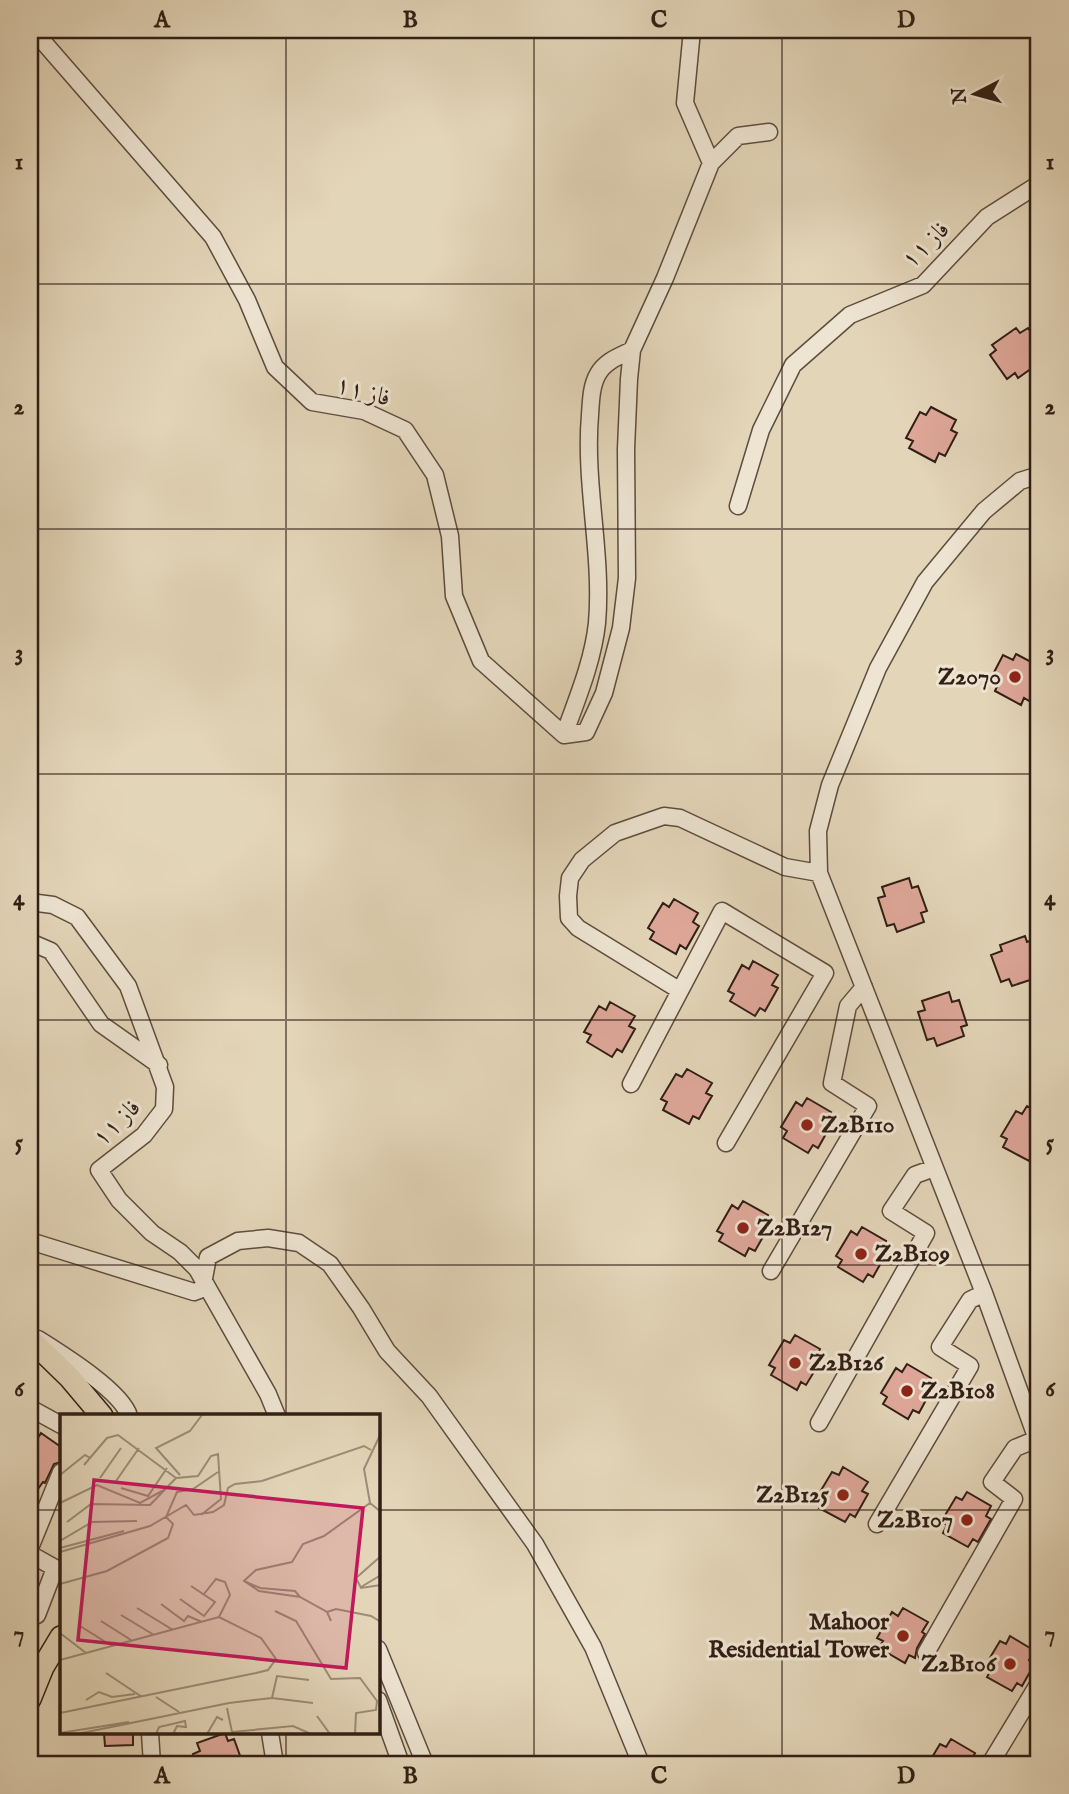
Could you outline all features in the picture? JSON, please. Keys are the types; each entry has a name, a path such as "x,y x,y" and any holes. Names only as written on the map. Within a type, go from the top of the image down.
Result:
{"main road":[{"path":"30,1336 100,1414"},
{"path":"30,1699 43,1667 60,1639"}],"street":[{"name":"فاز ۱۱","path":"33,30 213,237 247,300 275,367 312,402 364,411 405,430 435,475 450,536 454,596 481,661 564,735"},
{"path":"692,30 685,103 711,163"},
{"path":"632,350 611,360 598,373 592,392 589,455 597,573 597,624 585,676 564,735 586,732 604,693 621,628 627,578 626,449 628,379 632,350 665,278 711,163 738,136 768,132"},
{"name":"فاز ۱۱","path":"738,506 761,430 793,365 850,315 923,285 987,217 1039,184"},
{"path":"926,1653 1014,1499 992,1482 1015,1448 1038,1442 984,1293 819,873 818,831 830,785 878,668 925,582 984,511 1020,481 1039,475"},
{"path":"679,990 578,928 569,918 570,878 582,860 615,834 664,816 680,818 785,867 819,873"},
{"name":"فاز ۱۱","path":"30,902 53,905 77,917 128,986 165,1087 164,1110 144,1135 99,1170 119,1200 152,1233 180,1252 197,1269 268,1394 276,1414"},
{"path":"631,1084 722,911 825,973 726,1143"},
{"path":"30,944 51,951 101,1024 159,1065"},
{"path":"771,1271 868,1106 832,1083 848,1006 864,987"},
{"path":"819,1423 926,1233 891,1211 915,1175 934,1168"},
{"path":"30,1241 194,1292 202,1289 208,1257 238,1241 268,1238 299,1243 330,1264 387,1351 429,1396 535,1544 593,1647 641,1764"},
{"path":"877,1524 970,1366 940,1347 970,1300 984,1293"},
{"path":"30,1336 77,1363 111,1393 128,1414"},
{"path":"30,1408 60,1423"},
{"path":"30,1548 36,1512 60,1474"},
{"path":"30,1554 55,1567 37,1615"},
{"path":"380,1654 425,1764"},
{"path":"990,1764 1039,1683"},
{"path":"380,1706 401,1764"},
{"path":"150,1734 152,1764"},
{"path":"270,1734 275,1764"}],"building":[{"path":"1016,328 1020,333 1028,328 1039,344 1039,363 1018,378 1015,373 1007,379 990,355 996,350 992,345"},
{"path":"931,407 956,420 951,430 957,433 945,456 939,453 935,462 909,448 913,441 906,438 920,412 926,415"},
{"name":"Z2070","path":"1016,654 1039,666 1039,686 1031,702 1024,698 1021,705 995,691 998,684 990,680 1003,655 1013,660"},
{"path":"909,878 912,888 918,886 927,911 921,913 924,922 897,932 894,924 887,926 878,898 885,896 882,887"},
{"path":"674,899 698,913 693,922 699,926 686,949 680,945 676,954 650,939 654,932 648,928 663,903 669,907"},
{"path":"1025,936 1027,942 1035,939 1039,950 1039,977 1012,986 1009,979 1001,982 991,955 1002,951 1000,945"},
{"path":"753,961 778,975 772,985 778,988 765,1011 760,1008 755,1016 730,1001 734,994 728,991 742,965 749,969"},
{"path":"949,992 952,1002 959,1000 967,1025 961,1027 964,1036 937,1046 934,1038 927,1040 918,1012 925,1010 922,1001"},
{"path":"610,1002 635,1016 629,1026 635,1029 622,1052 617,1049 612,1057 587,1042 591,1035 584,1032 599,1006 606,1010"},
{"path":"687,1069 712,1083 706,1093 712,1096 699,1119 693,1116 689,1124 663,1110 667,1102 661,1099 676,1074 682,1077"},
{"name":"Z2B110","path":"807,1098 831,1112 825,1122 831,1125 818,1148 813,1145 808,1153 783,1138 787,1131 781,1127 796,1102 802,1106"},
{"path":"1027,1106 1039,1113 1039,1157 1033,1153 1029,1161 1003,1147 1007,1139 1001,1136 1016,1111 1022,1114"},
{"name":"Z2B127","path":"743,1201 768,1215 762,1225 768,1228 755,1251 749,1248 745,1256 719,1241 723,1234 717,1231 732,1205 738,1209"},
{"name":"Z2B109","path":"862,1227 886,1241 881,1251 886,1254 873,1277 868,1274 863,1282 838,1267 842,1260 836,1256 851,1231 857,1235"},
{"name":"Z2B126","path":"795,1335 820,1349 814,1359 820,1362 806,1385 801,1382 797,1390 771,1375 775,1368 769,1365 784,1340 790,1343"},
{"name":"Z2B108","path":"907,1364 931,1378 926,1387 931,1391 919,1413 913,1410 908,1419 883,1404 887,1397 881,1393 896,1368 902,1372"},
{"path":"41,1433 60,1446 60,1462 54,1464 45,1483 38,1489 30,1484 30,1436 36,1441"},
{"name":"Z2B125","path":"843,1467 868,1482 862,1491 868,1494 855,1517 850,1514 845,1522 819,1508 823,1500 817,1497 832,1472 839,1475"},
{"name":"Z2B107","path":"967,1492 991,1506 986,1516 991,1519 978,1542 973,1539 968,1547 943,1533 947,1525 941,1522 956,1497 962,1500"},
{"name":"Mahoor Residential Tower","path":"903,1608 928,1622 922,1632 925,1634 915,1658 909,1655 905,1663 879,1648 883,1641 877,1638 892,1612 898,1616"},
{"name":"Z2B106","path":"1010,1636 1035,1651 1029,1660 1035,1663 1022,1686 1017,1683 1012,1691 987,1677 991,1670 985,1666 1000,1641 1006,1644"},
{"path":"104,1734 133,1734 133,1745 105,1746"},
{"path":"225,1734 228,1741 234,1739 243,1764 197,1764 193,1754 200,1751 197,1743"},
{"path":"951,1739 975,1753 969,1764 928,1764 940,1744 946,1747"}],"place":[{"name":"Z2070","path":"1015,677"},
{"name":"Z2B110","path":"807,1125"},
{"name":"Z2B127","path":"743,1228"},
{"name":"Z2B109","path":"861,1254"},
{"name":"Z2B126","path":"795,1363"},
{"name":"Z2B108","path":"907,1391"},
{"name":"Z2B125","path":"843,1495"},
{"name":"Z2B107","path":"967,1520"},
{"name":"Mahoor Residential Tower","path":"903,1636"},
{"name":"Z2B106","path":"1010,1664"}]}
